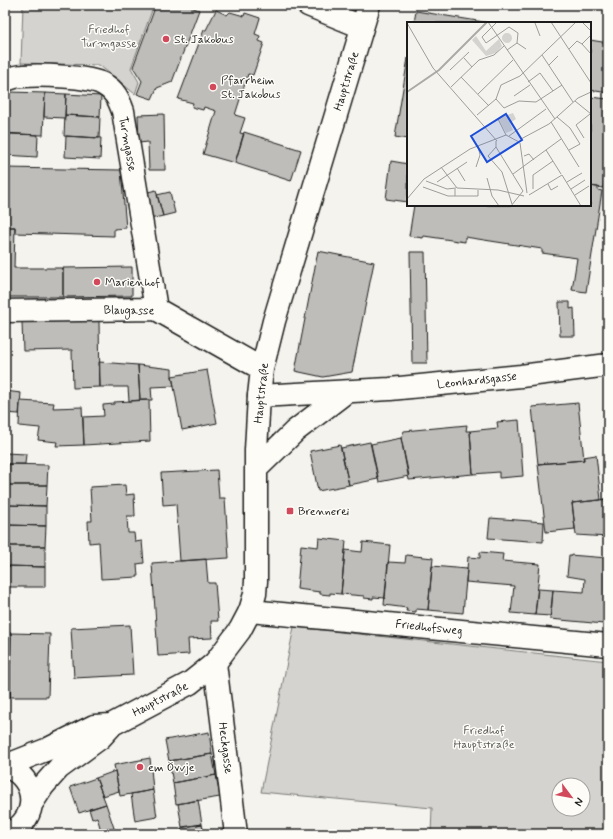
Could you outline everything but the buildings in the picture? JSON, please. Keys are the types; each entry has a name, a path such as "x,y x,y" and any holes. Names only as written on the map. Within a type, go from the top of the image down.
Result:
{"street":[{"path":"308,5 362,27"},
{"name":"Hauptstraße","path":"17,830 29,813 32,803 59,768 100,738 111,725 190,682 215,663 240,630 250,611 255,594 256,581 256,469 259,396 262,369 274,321 369,5"},
{"name":"Turmgasse","path":"5,80 21,76 45,75 86,79 103,84 117,96 123,111 156,309"},
{"name":"Blaugasse","path":"5,312 156,309 262,369"},
{"name":"Leonhardsgasse","path":"259,396 390,389 521,376 608,365"},
{"path":"256,469 295,431 346,392"},
{"name":"Friedhofsweg","path":"250,611 608,645"},
{"name":"Heckgasse","path":"215,663 236,834"},
{"name":"Hauptstraße","path":"5,766 52,747 94,726 111,725"},
{"path":"5,766 19,773 25,779 31,794 32,803"}],"green space":[{"name":"Friedhof Turmgasse","path":"23,5 154,5 131,68 139,82 135,94 99,65 21,63"},
{"name":"Friedhof Hauptstraße","path":"294,627 608,661 608,808 604,834 431,834 432,808 261,792"}],"place":[{"name":"St. Jakobus","path":"166,39"},
{"name":"Pfarrheim St. Jakobus","path":"213,87"},
{"name":"Marienhof","path":"97,282"},
{"name":"Brennerei","path":"290,511"},
{"name":"em Övvje","path":"140,767"}]}
